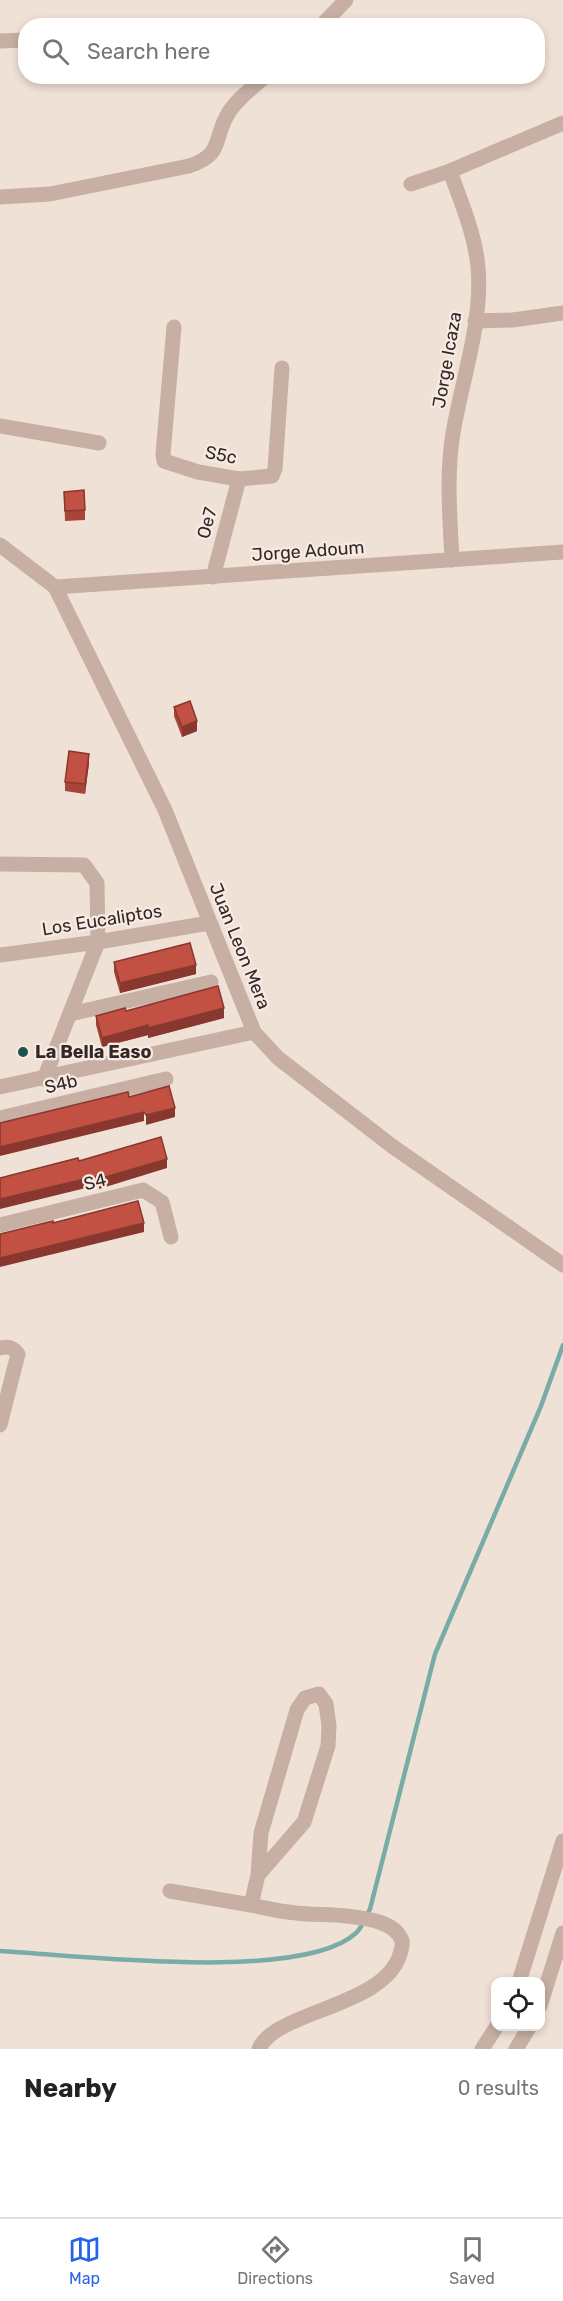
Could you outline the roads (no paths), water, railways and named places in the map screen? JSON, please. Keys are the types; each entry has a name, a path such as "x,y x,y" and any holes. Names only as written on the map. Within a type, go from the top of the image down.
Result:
{"street":[{"path":"329,18 346,0"},
{"path":"0,41 18,40"},
{"path":"0,198 50,194 202,162 216,148 227,115 236,103 257,84"},
{"path":"411,184 450,171 563,123"},
{"name":"Jorge Icaza","path":"450,171 475,247 478,288 475,321 451,454 449,490 452,560"},
{"path":"475,321 513,320 563,313"},
{"name":"S5c","path":"174,327 164,461 198,472 240,480 272,476 275,469 282,368"},
{"path":"0,426 99,443"},
{"name":"Oe7","path":"213,577 240,480"},
{"name":"Juan Leon Mera","path":"0,545 55,587 165,810 254,1032 278,1058 392,1146 563,1265"},
{"name":"Jorge Adoum","path":"55,587 563,552"},
{"path":"0,864 84,865 97,883 98,942 44,1079"},
{"name":"Los Eucaliptos","path":"0,955 98,942 209,923"},
{"path":"70,1014 211,982"},
{"path":"0,1087 254,1032"},
{"name":"S4b","path":"0,1118 166,1079"},
{"name":"S4","path":"0,1225 143,1190 162,1202 171,1237"},
{"path":"0,1425 18,1354 7,1349"},
{"path":"250,1905 258,1875 261,1833 297,1710 305,1698 319,1694 326,1704 329,1726 328,1746 304,1822 258,1875"},
{"path":"521,1977 563,1841"},
{"path":"170,1891 296,1913 355,1917 386,1924 398,1932 403,1944 397,1964 379,1983 274,2032 262,2042 259,2049"},
{"path":"545,1990 563,1933"},
{"path":"482,2049 494,2031"},
{"path":"516,2049 527,2031"}],"waterway":[{"path":"0,1951 131,1960 239,1962 288,1957 328,1948 358,1931 370,1909 435,1654 541,1406 563,1345"}],"place":[{"name":"La Bella Easo","path":"23,1052"}]}
